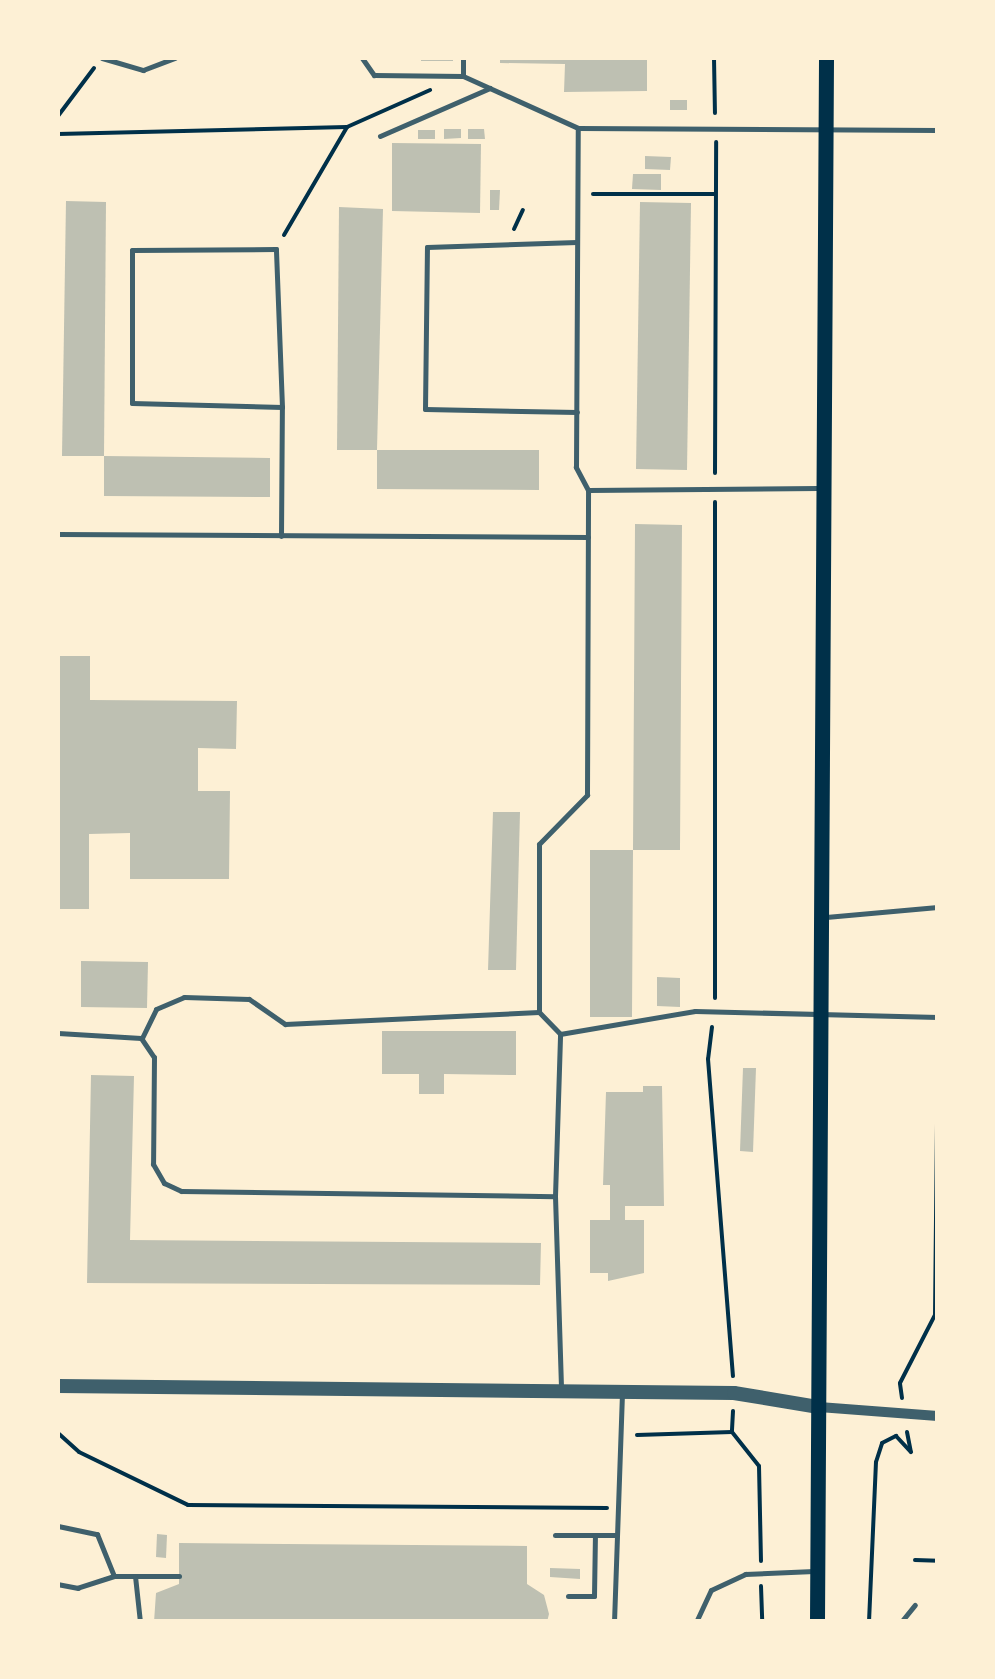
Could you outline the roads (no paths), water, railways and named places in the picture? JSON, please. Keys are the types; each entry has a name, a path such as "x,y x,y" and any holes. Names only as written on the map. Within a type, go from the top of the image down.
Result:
{"main road":[{"path":"817,1622 822,917 820,488 826,58"}],"street":[{"path":"58,1386 734,1394 819,1407 938,1416"}],"lane":[{"path":"102,58 143,70 175,58"},
{"path":"362,58 374,74 463,76 578,128 938,130"},
{"path":"463,58 463,76"},
{"path":"380,136 490,88"},
{"path":"561,1392 555,1196 560,1034 539,1012 539,844 587,795 588,490 576,467 578,128"},
{"path":"577,242 427,248 425,409 577,412"},
{"path":"281,536 282,407 276,248 132,250 132,403 282,407"},
{"path":"588,490 820,488"},
{"path":"58,534 588,537"},
{"path":"822,917 938,907"},
{"path":"141,1038 156,1008 184,997 248,999 285,1024 539,1012"},
{"path":"560,1034 714,1011 938,1016"},
{"path":"58,1033 141,1038"},
{"path":"141,1038 154,1057 153,1164 164,1183 181,1191 555,1196"},
{"path":"614,1622 622,1392"},
{"path":"58,1526 97,1534 114,1576"},
{"path":"554,1535 615,1535"},
{"path":"568,1596 594,1596 595,1535"},
{"path":"696,1622 711,1590 761,1574 817,1571"},
{"path":"58,1584 78,1588 114,1576 178,1576"},
{"path":"135,1576 140,1622"},
{"path":"902,1622 915,1605"}]}
